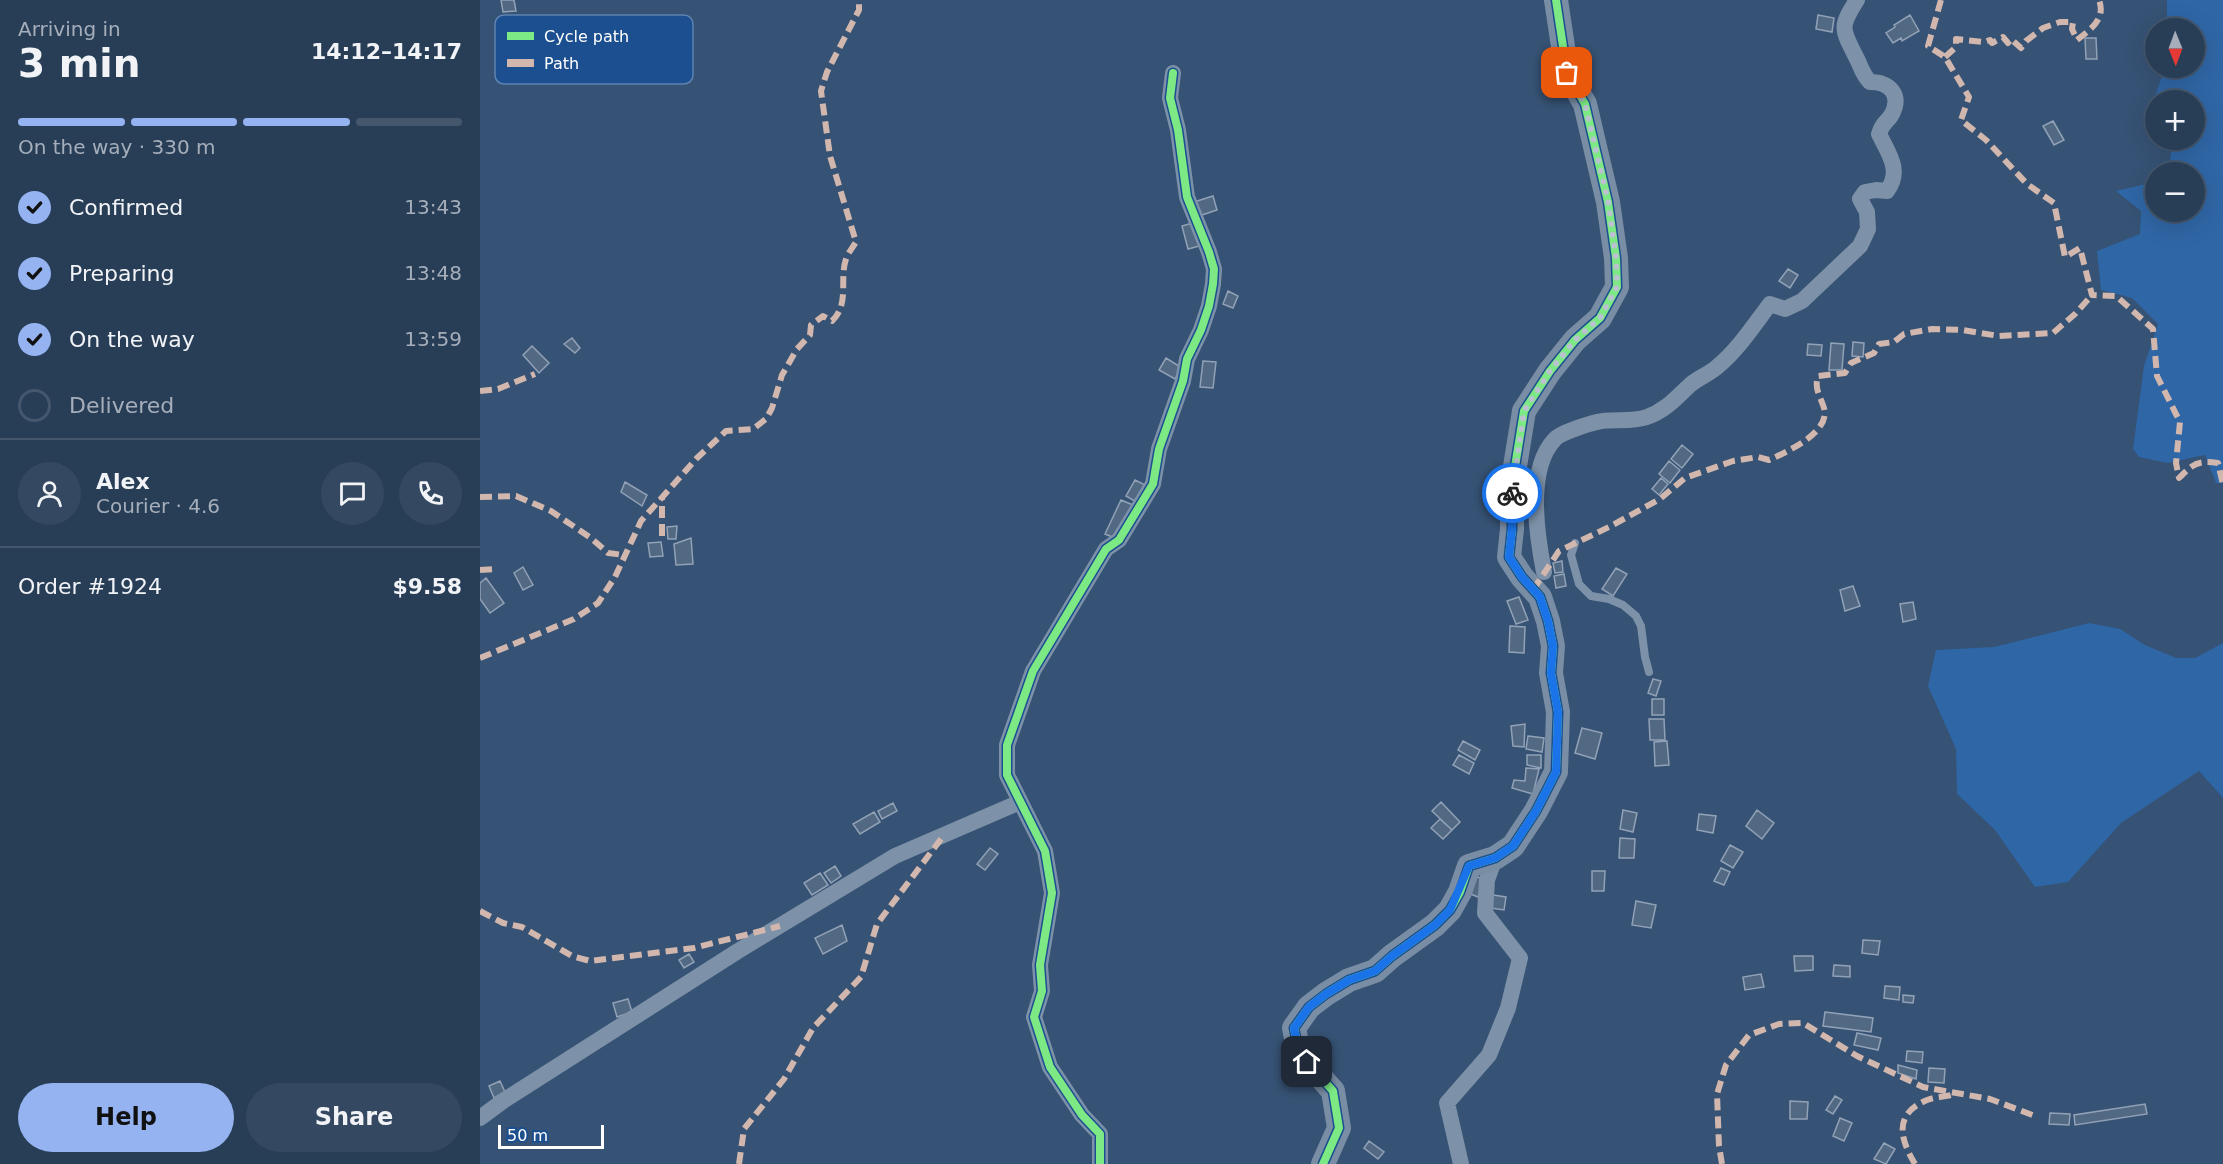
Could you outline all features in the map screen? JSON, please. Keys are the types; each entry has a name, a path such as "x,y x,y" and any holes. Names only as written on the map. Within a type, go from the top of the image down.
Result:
{"street":[{"path":"1323,1164 1339,1128 1333,1091 1299,1053 1294,1028 1309,1007 1326,994 1349,980 1375,971 1435,925 1450,910 1469,866 1495,858 1513,846 1536,811 1556,772 1558,712 1551,673 1553,646 1540,597 1522,577 1509,557 1512,529 1512,484 1524,411 1550,371 1575,340 1600,318 1617,287 1616,258 1608,201 1585,104 1567,73 1556,0"},
{"path":"1544,572 1538,543 1535,500 1543,460 1555,438 1598,421 1621,422 1646,417 1670,406 1692,383 1717,367 1749,333 1770,304 1785,309 1802,301 1860,246 1868,229 1867,212 1860,199 1865,192 1887,191 1895,174 1892,159 1879,134 1882,124 1892,114 1894,92 1881,82 1870,82 1862,74 1843,32 1846,19 1857,0"},
{"path":"1100,1164 1100,1134 1083,1115 1050,1067 1034,1017 1042,992 1040,965 1052,893 1045,851 1007,775 1007,745 1033,671 1106,549 1119,540 1153,484 1164,433 1183,381 1188,359 1209,306 1214,269 1187,196 1178,130 1170,98 1173,73"},
{"path":"480,1118 728,957 895,856 1020,802"},
{"path":"1461,1164 1447,1103 1489,1055 1508,1008 1520,958 1485,913 1487,880 1495,858"}],"lane":[{"path":"1575,543 1571,555 1579,584 1592,596 1609,598 1623,605 1636,616 1641,626 1649,672"}],"shaded area":[{"path":"2167,0 2223,0 2223,483 2216,483 2205,455 2167,463 2139,457 2133,449 2144,366 2158,324 2132,298 2101,290 2097,251 2140,234 2141,211 2116,191 2145,184 2145,222 2205,222 2205,162 2170,162 2171,150 2205,150 2205,90 2157,90 2161,78 2205,78 2205,18 2167,18"},
{"path":"2089,623 2120,629 2145,645 2176,658 2195,658 2223,643 2223,798 2199,771 2121,823 2068,882 2035,887 1995,830 1957,794 1956,749 1928,686 1936,650 1994,647"}],"building":[{"path":"501,0 514,0 516,11 503,12"},
{"path":"1818,15 1834,18 1832,32 1816,29"},
{"path":"1910,15 1919,31 1902,41 1901,38 1893,43 1886,33"},
{"path":"2085,38 2096,38 2097,59 2086,59"},
{"path":"2053,121 2064,140 2054,145 2043,126"},
{"path":"1213,196 1217,210 1199,216 1194,202"},
{"path":"1196,222 1203,245 1188,249 1182,226"},
{"path":"1788,269 1798,275 1790,288 1779,281"},
{"path":"1228,291 1238,296 1233,308 1223,304"},
{"path":"572,338 580,348 575,353 564,344"},
{"path":"1853,342 1864,343 1863,357 1852,356"},
{"path":"1831,343 1844,344 1842,370 1829,370"},
{"path":"1808,344 1822,345 1821,356 1807,355"},
{"path":"532,346 549,363 539,373 523,355"},
{"path":"1166,358 1182,368 1175,379 1159,370"},
{"path":"1203,361 1216,362 1213,388 1200,387"},
{"path":"1682,445 1693,454 1682,468 1671,459"},
{"path":"1669,461 1680,470 1670,483 1659,474"},
{"path":"1661,478 1668,484 1659,495 1652,489"},
{"path":"1135,480 1147,486 1138,503 1126,496"},
{"path":"625,482 647,495 642,506 621,492"},
{"path":"1121,500 1133,505 1117,539 1105,534"},
{"path":"677,526 676,539 668,539 667,527"},
{"path":"691,538 693,564 676,565 674,544"},
{"path":"661,542 663,556 650,557 648,543"},
{"path":"1562,561 1563,572 1555,573 1553,563"},
{"path":"523,567 533,585 523,590 514,573"},
{"path":"1616,568 1627,574 1613,596 1602,589"},
{"path":"1564,574 1566,586 1556,588 1554,576"},
{"path":"486,578 504,603 490,613 480,599 480,583"},
{"path":"1853,586 1860,606 1845,611 1840,590"},
{"path":"1519,597 1528,620 1516,624 1507,601"},
{"path":"1913,602 1916,619 1903,622 1900,604"},
{"path":"1510,626 1525,627 1524,653 1509,652"},
{"path":"1653,679 1661,681 1656,696 1648,693"},
{"path":"1652,699 1664,699 1664,715 1652,715"},
{"path":"1649,719 1664,719 1665,740 1650,740"},
{"path":"1525,724 1524,747 1513,746 1511,726"},
{"path":"1582,728 1602,733 1595,759 1575,753"},
{"path":"1528,736 1544,738 1542,752 1526,749"},
{"path":"1463,741 1480,750 1475,760 1458,750"},
{"path":"1667,741 1669,765 1655,766 1654,742"},
{"path":"1459,755 1474,763 1469,774 1453,765"},
{"path":"1527,755 1541,755 1541,768 1527,765"},
{"path":"1526,768 1539,769 1533,794 1512,788 1514,780 1525,781"},
{"path":"1441,802 1460,822 1452,830 1432,811"},
{"path":"893,803 897,811 882,819 878,811"},
{"path":"1623,810 1637,813 1633,832 1620,829"},
{"path":"1757,810 1774,823 1762,839 1746,826"},
{"path":"874,812 880,822 860,834 853,824"},
{"path":"1699,814 1716,816 1713,833 1697,830"},
{"path":"1440,819 1452,830 1443,839 1431,828"},
{"path":"1620,838 1635,839 1634,858 1619,858"},
{"path":"1730,845 1743,852 1733,868 1721,861"},
{"path":"990,848 998,854 985,870 977,864"},
{"path":"835,866 841,876 831,883 824,873"},
{"path":"1721,868 1730,872 1724,885 1714,881"},
{"path":"1592,871 1605,871 1604,891 1592,891"},
{"path":"820,873 828,885 812,895 804,883"},
{"path":"1476,876 1486,881 1478,897 1468,893"},
{"path":"1493,895 1506,897 1504,910 1491,908"},
{"path":"1636,901 1656,905 1651,928 1632,925"},
{"path":"842,925 847,941 823,954 815,938"},
{"path":"1863,940 1880,941 1878,955 1862,953"},
{"path":"689,954 694,962 684,968 679,960"},
{"path":"1794,956 1813,956 1813,970 1795,971"},
{"path":"1834,965 1850,966 1850,977 1833,976"},
{"path":"1761,974 1764,987 1745,990 1743,977"},
{"path":"1885,986 1900,987 1899,1000 1884,998"},
{"path":"1903,995 1914,996 1913,1003 1903,1002"},
{"path":"628,999 632,1012 617,1017 613,1003"},
{"path":"1825,1012 1873,1018 1871,1032 1823,1026"},
{"path":"1857,1033 1881,1038 1878,1050 1854,1045"},
{"path":"1907,1051 1923,1052 1922,1063 1906,1061"},
{"path":"1898,1065 1917,1070 1916,1079 1898,1073"},
{"path":"1929,1068 1945,1069 1944,1083 1928,1082"},
{"path":"500,1081 505,1092 494,1098 489,1086"},
{"path":"1835,1096 1842,1100 1833,1114 1826,1110"},
{"path":"1790,1101 1808,1102 1807,1119 1790,1119"},
{"path":"2145,1104 2147,1114 2075,1125 2074,1115"},
{"path":"2050,1113 2070,1114 2069,1125 2049,1124"},
{"path":"1840,1118 1852,1123 1844,1141 1833,1136"},
{"path":"1369,1141 1384,1152 1378,1159 1364,1148"},
{"path":"1884,1143 1895,1149 1886,1164 1874,1159"}],"marked path":[{"path":"480,658 574,619 598,603 615,577 641,521 697,458 726,431 753,429 766,419 772,408 782,375 797,349 810,335 811,325 823,316 832,321 837,314 841,307 846,259 856,242 830,156 821,91 827,72 859,10 859,0"},
{"path":"1941,0 1928,46 1945,57 1969,97 1961,120 1986,140 2027,184 2054,203 2065,257 2080,248 2092,295 2116,296 2153,329 2157,376 2180,422 2176,463 2179,478 2196,464 2218,463 2223,485"},
{"path":"1945,57 1956,47 1956,39 1984,42 1990,40 1992,43 2003,37 2008,43 2011,39 2021,48 2026,41 2043,28 2060,22 2073,22 2072,29 2077,40 2092,28 2099,18 2101,7 2099,0"},
{"path":"1533,590 1559,551 1660,499 1685,478 1733,461 1758,457 1769,460 1806,440 1821,425 1824,417 1824,408 1817,388 1818,376 1845,373 1851,363 1874,353 1879,344 1894,342 1904,334 1932,329 1962,330 1999,336 2053,333 2092,295"},
{"path":"480,391 498,389 535,374"},
{"path":"480,497 516,496 551,511 591,538 608,553 624,555"},
{"path":"662,497 662,536"},
{"path":"480,570 495,569"},
{"path":"739,1164 744,1129 784,1079 813,1028 861,977 877,924 944,835"},
{"path":"480,911 503,923 522,927 572,956 590,961 694,948 780,926"},
{"path":"1722,1164 1717,1094 1726,1065 1749,1035 1779,1024 1803,1023 1857,1056 1923,1087 1990,1099 2035,1116"},
{"path":"1915,1164 1903,1136 1904,1120 1916,1106 1930,1099 1951,1095"}],"cycle path":[{"path":"1323,1164 1339,1128 1333,1091 1299,1053 1294,1028 1309,1007 1326,994 1349,980 1375,971 1435,925 1450,910 1460,892 1469,866 1495,858 1513,846 1536,811 1556,772 1558,712 1551,673 1553,646 1540,597 1522,577 1509,557 1512,529 1512,485 1524,411 1550,371 1575,340 1600,318 1617,287 1616,258 1608,202 1585,104 1567,73 1556,0"},
{"path":"1100,1164 1100,1134 1082,1115 1050,1067 1034,1017 1042,991 1040,965 1052,893 1045,851 1007,775 1007,745 1033,671 1106,549 1119,540 1153,484 1159,449 1183,381 1187,359 1201,330 1209,306 1214,269 1187,197 1178,130 1170,98 1173,73"}],"way so far":[{"path":"1512,493 1524,411 1550,371 1575,340 1600,318 1617,287 1616,258 1608,201 1585,104 1567,73"}],"route":[{"path":"1307,1062 1299,1053 1294,1028 1309,1007 1349,980 1375,971 1435,925 1450,910 1460,892 1469,866 1495,858 1513,846 1536,811 1556,772 1558,712 1551,673 1553,646 1540,597 1522,577 1509,557 1512,493"}]}
